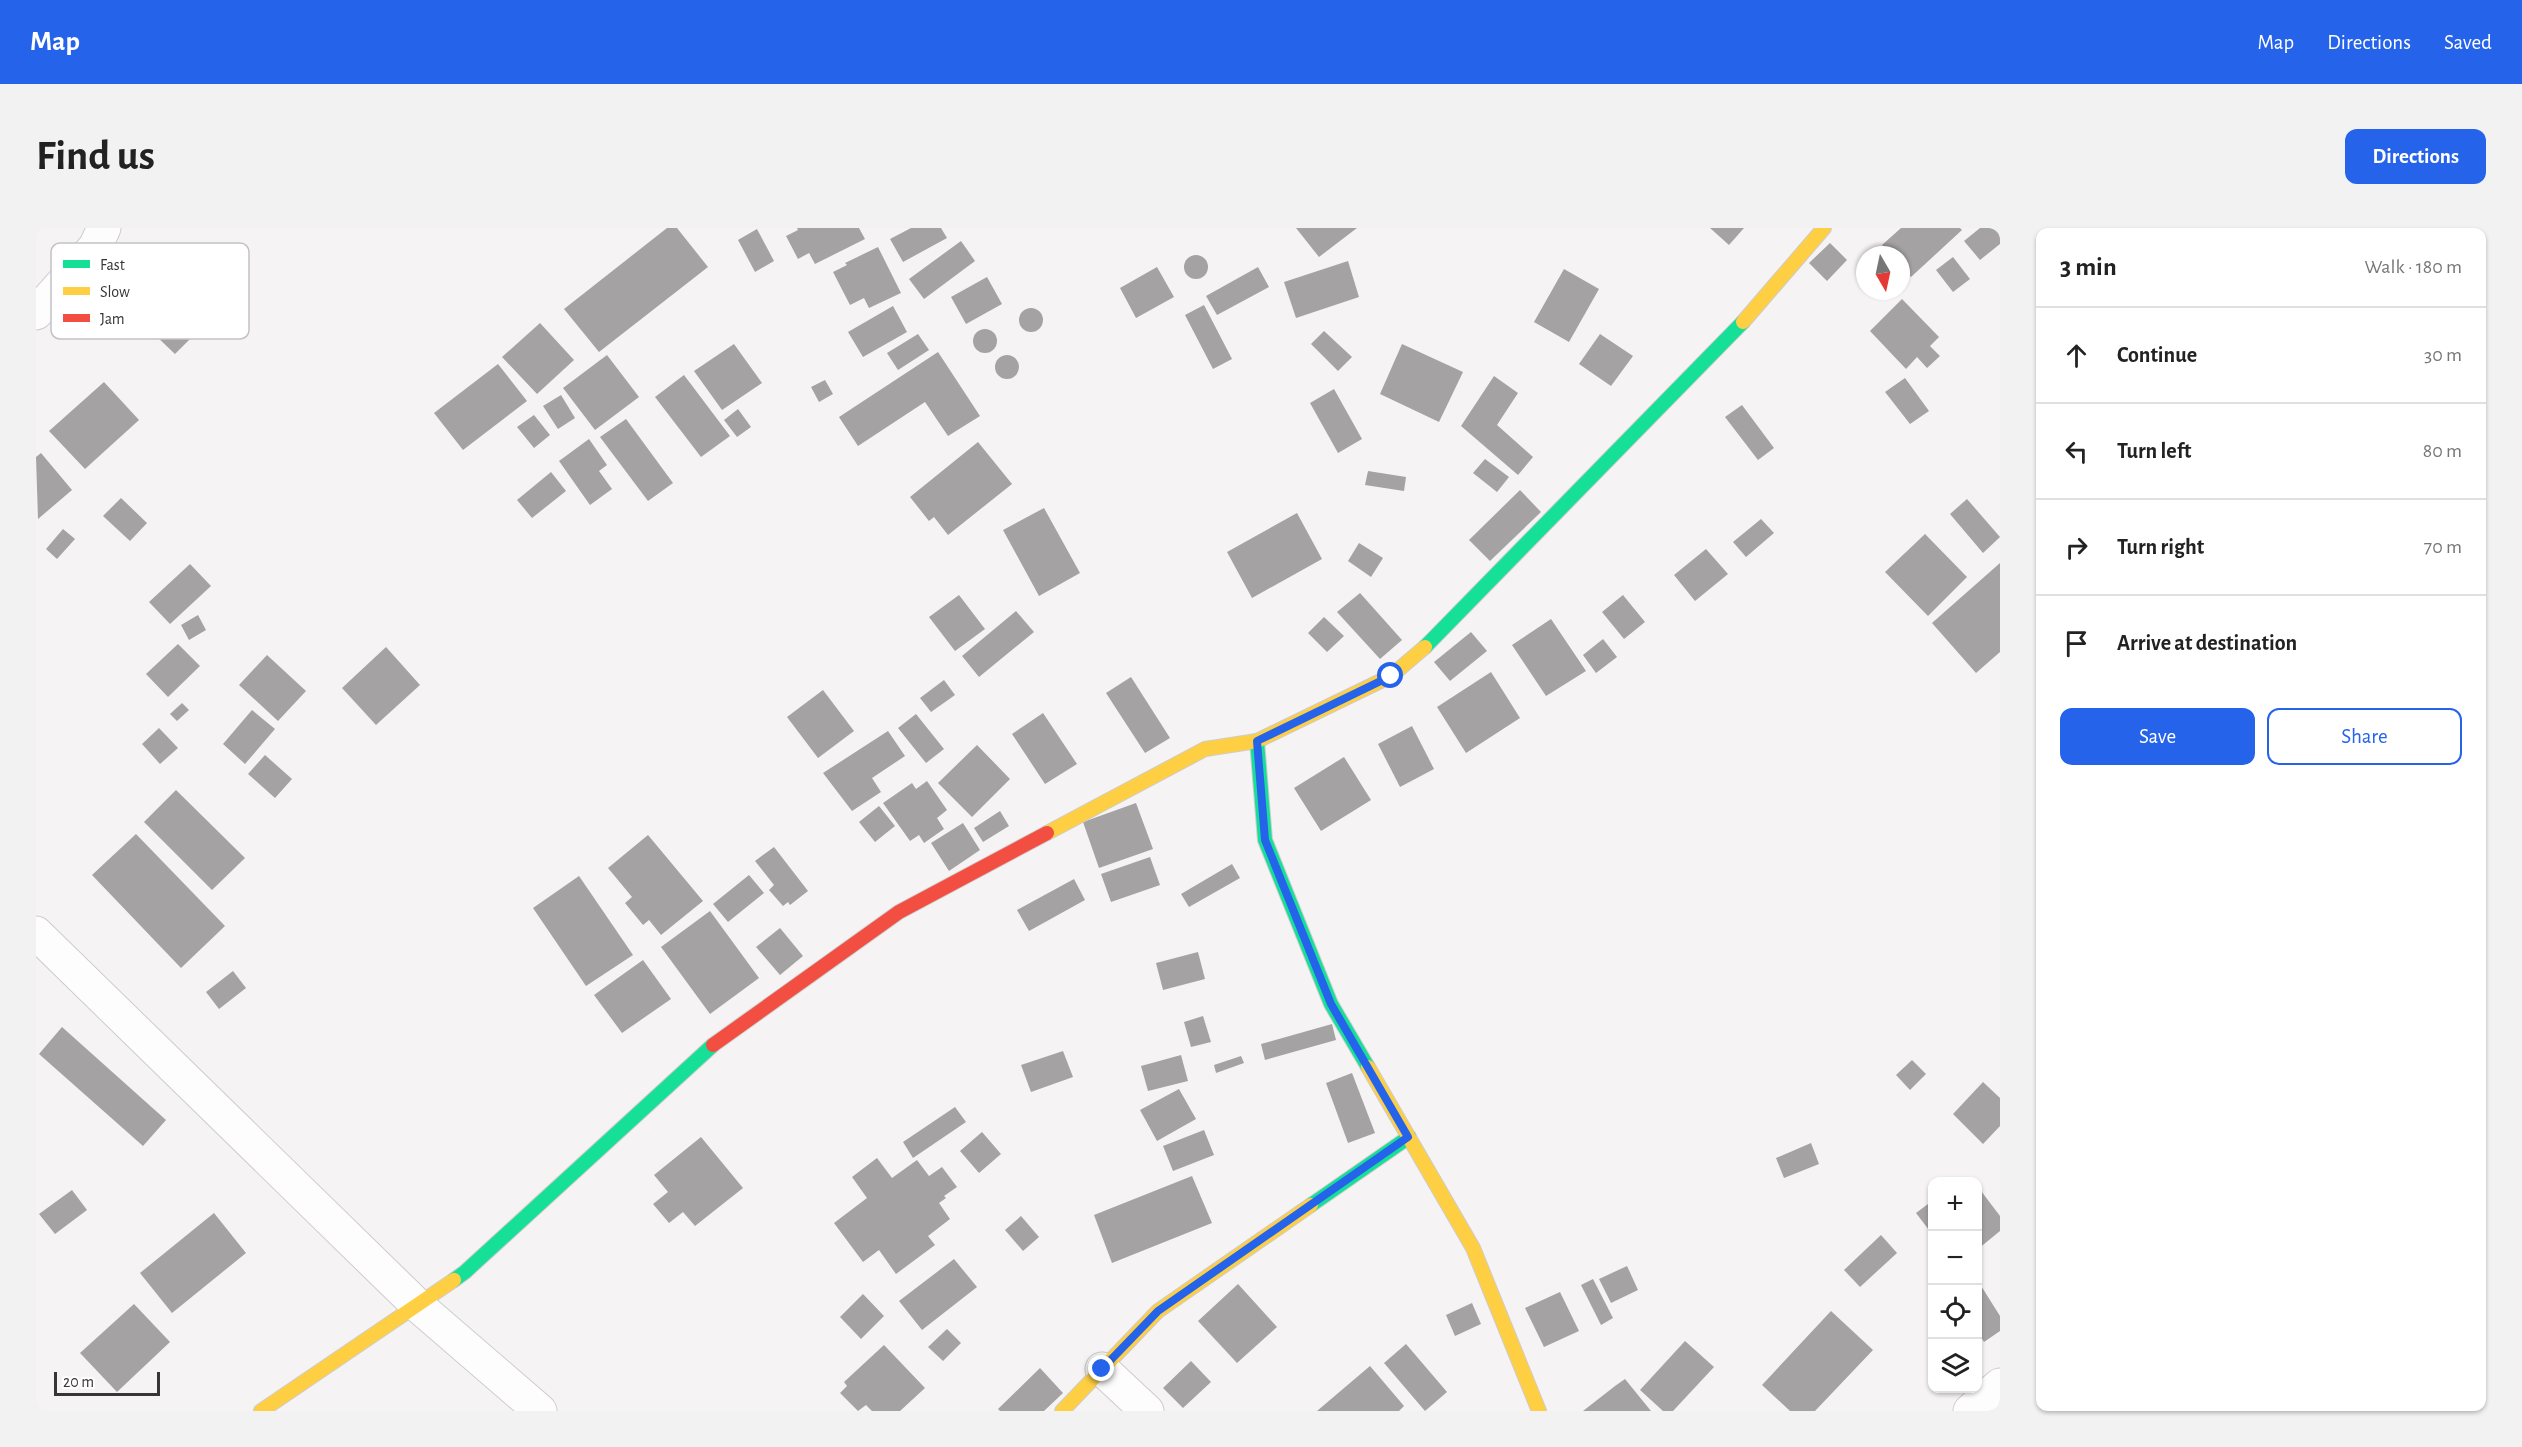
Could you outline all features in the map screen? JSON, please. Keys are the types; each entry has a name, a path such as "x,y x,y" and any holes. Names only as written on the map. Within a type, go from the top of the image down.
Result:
{"street":[{"path":"97,243 105,228"},
{"path":"261,1411 465,1272 721,1038 899,912 1205,749 1257,741 1391,676 1433,640 1762,303 1824,228"},
{"path":"36,313 51,296"},
{"path":"1257,741 1265,840 1331,1004 1473,1248 1539,1411"},
{"path":"36,933 416,1304 540,1411"},
{"path":"1062,1411 1158,1311 1408,1137"},
{"path":"1102,1369 1147,1411"},
{"path":"1970,1411 2000,1385"}],"building":[{"path":"667,228 677,228 708,267 599,352 564,309"},
{"path":"797,228 859,228 865,239 815,264 809,253 798,259 786,236 798,230"},
{"path":"911,228 941,228 947,238 903,262 890,239"},
{"path":"1296,228 1357,228 1319,257"},
{"path":"1710,228 1744,228 1729,245"},
{"path":"1901,228 1960,228 1962,230 1911,277 1910,246 1882,245"},
{"path":"1980,228 2000,228 2000,244 1980,260 1964,241"},
{"path":"757,229 774,261 755,272 738,240"},
{"path":"961,241 975,261 924,299 909,279"},
{"path":"1830,243 1847,260 1827,281 1809,263"},
{"path":"878,247 901,293 869,308 864,298 850,305 833,272 847,265 845,263"},
{"path":"1196,255 1205,258 1208,267 1205,276 1196,279 1187,276 1184,267 1187,258"},
{"path":"1953,257 1970,279 1953,292 1936,270"},
{"path":"1348,261 1359,297 1296,318 1284,282"},
{"path":"1157,267 1174,297 1136,318 1120,288"},
{"path":"1258,267 1269,287 1217,315 1206,296"},
{"path":"1564,269 1599,289 1569,342 1534,322"},
{"path":"987,277 1002,304 966,324 951,297"},
{"path":"1903,300 1939,337 1930,346 1940,356 1927,368 1917,357 1906,369 1870,331"},
{"path":"1204,305 1232,359 1213,369 1185,315"},
{"path":"893,306 907,332 863,357 848,332"},
{"path":"1031,308 1040,311 1043,320 1040,329 1031,332 1022,329 1019,320 1022,311"},
{"path":"540,323 574,360 537,394 502,357"},
{"path":"985,329 994,332 997,341 994,350 985,353 976,350 973,341 976,332"},
{"path":"1324,331 1352,357 1338,371 1311,344"},
{"path":"918,334 929,350 898,370 887,353"},
{"path":"1600,334 1633,356 1611,386 1579,364"},
{"path":"159,339 190,339 175,354"},
{"path":"734,344 762,383 722,410 694,371"},
{"path":"1402,344 1463,372 1439,422 1380,394"},
{"path":"938,352 980,416 948,436 925,402 858,446 839,417"},
{"path":"607,355 639,397 595,430 563,388"},
{"path":"1007,355 1016,358 1019,367 1016,376 1007,379 998,376 995,367 998,358"},
{"path":"498,364 527,401 463,450 434,413"},
{"path":"684,375 730,436 701,457 655,397"},
{"path":"1494,376 1518,393 1497,425 1533,457 1518,475 1461,426"},
{"path":"1905,378 1929,411 1910,424 1885,392"},
{"path":"825,380 833,394 819,402 811,387"},
{"path":"104,382 139,420 85,469 49,431"},
{"path":"1334,389 1362,439 1338,453 1310,403"},
{"path":"561,395 575,418 558,429 543,406"},
{"path":"1742,405 1774,448 1758,460 1725,417"},
{"path":"738,409 751,427 737,437 724,420"},
{"path":"534,415 550,435 534,448 517,427"},
{"path":"626,419 673,483 648,501 600,437"},
{"path":"589,439 607,465 599,471 612,489 590,505 559,461"},
{"path":"978,442 1012,484 948,535 934,517 929,521 910,497"},
{"path":"41,453 72,490 38,519 36,457"},
{"path":"1485,459 1509,477 1497,492 1473,473"},
{"path":"1368,471 1406,477 1404,491 1365,485"},
{"path":"551,472 566,491 532,518 517,500"},
{"path":"1520,490 1541,512 1490,561 1469,540"},
{"path":"121,498 147,523 130,541 103,516"},
{"path":"1967,499 2000,537 1983,553 1950,514"},
{"path":"1044,508 1080,573 1039,596 1003,530"},
{"path":"1297,513 1322,559 1252,598 1227,552"},
{"path":"1761,519 1774,533 1746,557 1733,542"},
{"path":"63,529 75,539 57,559 46,549"},
{"path":"1925,534 1967,577 1928,616 1885,572"},
{"path":"1359,543 1383,558 1371,577 1348,561"},
{"path":"1706,549 1728,574 1695,601 1674,575"},
{"path":"2000,563 2000,652 1976,673 1932,623"},
{"path":"190,564 211,586 170,624 149,602"},
{"path":"1360,593 1402,640 1380,659 1337,612"},
{"path":"959,595 985,629 955,651 929,617"},
{"path":"1623,595 1645,622 1624,639 1602,612"},
{"path":"1016,611 1034,632 979,677 962,656"},
{"path":"198,615 206,630 189,640 181,625"},
{"path":"1324,617 1344,636 1327,652 1308,633"},
{"path":"1551,619 1586,671 1546,696 1512,645"},
{"path":"1471,632 1487,651 1450,681 1434,662"},
{"path":"1603,639 1617,657 1596,673 1583,655"},
{"path":"178,644 200,666 168,697 146,674"},
{"path":"386,647 420,685 376,725 342,688"},
{"path":"267,655 306,691 278,721 239,685"},
{"path":"1491,672 1520,718 1466,753 1437,707"},
{"path":"1131,677 1170,738 1145,753 1106,693"},
{"path":"944,680 955,695 931,712 920,698"},
{"path":"823,690 854,731 818,758 787,717"},
{"path":"182,703 189,710 177,721 170,714"},
{"path":"252,710 275,729 245,764 223,744"},
{"path":"1043,713 1077,764 1045,784 1012,734"},
{"path":"916,714 944,749 926,763 898,728"},
{"path":"1412,726 1434,769 1400,787 1378,744"},
{"path":"159,728 178,748 160,764 142,744"},
{"path":"888,731 905,756 872,778 881,792 852,811 823,773"},
{"path":"977,745 1010,779 972,817 938,783"},
{"path":"265,755 292,779 275,798 248,774"},
{"path":"1344,757 1371,800 1321,831 1294,788"},
{"path":"927,781 947,810 937,818 944,829 924,843 919,835 910,841 883,803 912,783 916,789"},
{"path":"176,790 245,858 212,890 144,822"},
{"path":"1136,803 1153,849 1099,868 1083,822"},
{"path":"879,806 895,826 875,842 859,822"},
{"path":"1000,811 1009,826 983,842 974,828"},
{"path":"963,823 980,850 949,871 931,843"},
{"path":"136,834 225,926 181,968 92,875"},
{"path":"648,835 703,901 661,935 649,920 643,925 625,903 632,897 608,868"},
{"path":"774,847 808,891 790,905 788,902 783,906 769,890 774,885 755,861"},
{"path":"1150,857 1160,885 1111,902 1101,874"},
{"path":"1232,864 1240,878 1189,907 1181,894"},
{"path":"749,875 764,893 728,922 713,904"},
{"path":"579,876 633,955 586,986 533,908"},
{"path":"1074,879 1085,900 1029,931 1017,910"},
{"path":"710,911 759,978 710,1014 661,947"},
{"path":"780,928 803,956 780,975 756,947"},
{"path":"1198,952 1205,979 1163,990 1156,963"},
{"path":"643,960 671,999 622,1033 594,995"},
{"path":"233,971 246,988 219,1009 206,992"},
{"path":"1203,1016 1211,1042 1191,1047 1184,1022"},
{"path":"1332,1024 1336,1040 1265,1060 1261,1044"},
{"path":"62,1027 166,1120 143,1146 39,1054"},
{"path":"1063,1051 1073,1077 1031,1092 1021,1065"},
{"path":"1181,1055 1188,1081 1148,1091 1141,1066"},
{"path":"1241,1056 1244,1063 1216,1073 1214,1065"},
{"path":"1912,1060 1926,1074 1910,1090 1896,1075"},
{"path":"1352,1073 1375,1133 1348,1143 1326,1083"},
{"path":"1983,1082 2000,1098 2000,1126 1983,1144 1953,1114"},
{"path":"1179,1089 1196,1119 1157,1141 1140,1110"},
{"path":"955,1107 966,1122 913,1158 903,1142"},
{"path":"1204,1130 1214,1155 1173,1171 1163,1146"},
{"path":"982,1132 1001,1154 979,1173 960,1151"},
{"path":"701,1137 743,1188 695,1226 683,1212 669,1223 653,1204 668,1192 654,1175"},
{"path":"1811,1143 1819,1164 1784,1178 1776,1158"},
{"path":"877,1158 892,1178 917,1160 929,1176 942,1167 957,1187 944,1196 946,1198 939,1203 950,1219 928,1236 935,1245 896,1274 879,1250 863,1262 834,1223 867,1198 852,1177"},
{"path":"1192,1176 1212,1223 1112,1263 1094,1215"},
{"path":"72,1190 87,1210 55,1234 39,1214"},
{"path":"1982,1192 2000,1216 2000,1231 1982,1246"},
{"path":"1928,1204 1928,1229 1916,1213"},
{"path":"214,1213 246,1253 172,1313 140,1273"},
{"path":"1021,1216 1039,1237 1023,1251 1005,1230"},
{"path":"1881,1235 1897,1253 1860,1287 1844,1270"},
{"path":"954,1259 977,1287 922,1330 899,1301"},
{"path":"1627,1266 1638,1290 1611,1303 1599,1279"},
{"path":"1593,1279 1613,1318 1601,1325 1581,1285"},
{"path":"1238,1284 1277,1327 1237,1363 1198,1321"},
{"path":"1982,1287 2000,1316 2000,1331 1984,1342 1982,1339"},
{"path":"1560,1292 1579,1331 1544,1347 1525,1308"},
{"path":"863,1294 884,1316 861,1339 840,1317"},
{"path":"1472,1303 1481,1324 1455,1336 1446,1315"},
{"path":"134,1304 170,1342 117,1392 80,1353"},
{"path":"1831,1311 1873,1350 1815,1411 1790,1411 1762,1385"},
{"path":"947,1329 961,1343 943,1361 928,1347"},
{"path":"1685,1341 1714,1367 1673,1411 1663,1411 1640,1390"},
{"path":"1406,1344 1447,1392 1425,1411 1384,1363"},
{"path":"884,1345 925,1388 900,1411 872,1411 866,1405 858,1411 840,1393 847,1386 844,1382"},
{"path":"1191,1361 1211,1382 1183,1408 1163,1388"},
{"path":"1370,1366 1404,1406 1399,1411 1317,1411"},
{"path":"1040,1368 1063,1393 1044,1411 1000,1411 998,1409"},
{"path":"1625,1379 1651,1411 1583,1411 1615,1386"}],"traffic: fast":[{"path":"1425,647 1743,322"},
{"path":"1257,741 1265,840 1331,1004 1368,1067"},
{"path":"454,1280 713,1045"},
{"path":"1311,1205 1409,1137"}],"traffic: slow":[{"path":"1743,322 1824,228"},
{"path":"1047,833 1205,749 1257,741 1391,676 1425,647"},
{"path":"1368,1067 1473,1248 1539,1411"},
{"path":"1062,1411 1158,1311 1311,1205"},
{"path":"261,1411 454,1280"}],"traffic: jam":[{"path":"713,1045 899,912 1047,833"}],"route":[{"path":"1102,1369 1158,1311 1408,1137 1331,1004 1265,840 1257,741 1391,676"}]}
